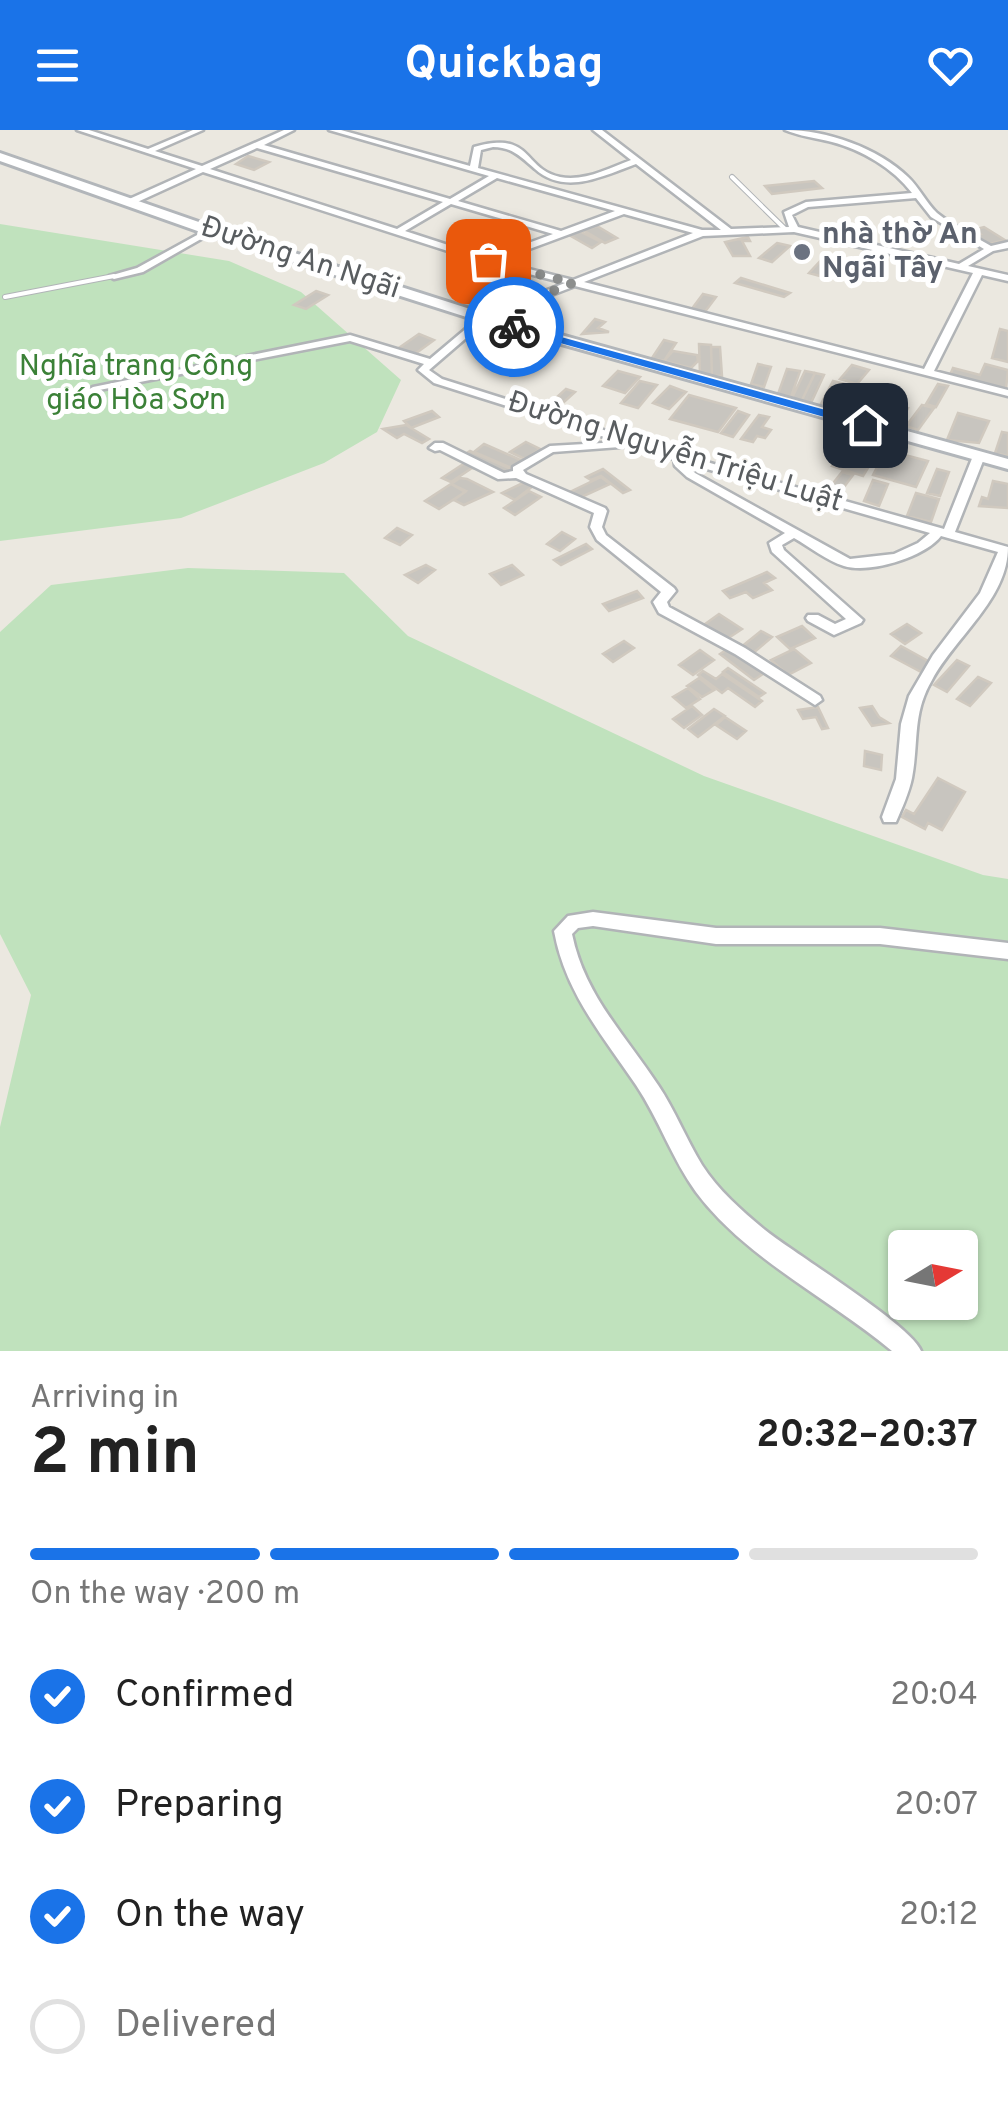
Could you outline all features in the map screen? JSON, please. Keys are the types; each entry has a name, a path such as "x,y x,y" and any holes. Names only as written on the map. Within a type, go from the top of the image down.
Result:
{"main road":[{"name":"Đường An Ngãi","path":"0,157 210,231 484,318 1008,464"}],"street":[{"path":"81,130 488,261 1008,393"},
{"path":"147,152 199,130"},
{"path":"130,202 290,130"},
{"path":"332,130 702,233 789,229 1008,278"},
{"path":"597,130 728,232"},
{"path":"789,130 860,148 904,178 934,215 990,248"},
{"path":"474,169 476,149 494,142 524,150 545,173 559,179 589,178 634,162"},
{"path":"256,145 562,234"},
{"path":"400,232 497,175"},
{"path":"789,229 788,214 806,204 917,196"},
{"path":"488,261 624,211"},
{"path":"114,276 140,270 210,231"},
{"path":"93,390 334,340 362,340 429,362 484,318 702,233"},
{"path":"960,267 990,248 1008,245"},
{"path":"928,372 978,273"},
{"name":"Đường Nguyễn Triệu Luật","path":"429,362 423,370 438,381 680,457 1006,551"},
{"path":"518,474 517,469 550,449 637,444"},
{"path":"435,448 439,445 502,477 518,474 601,511 596,526 602,537 669,591 660,606 664,610 740,651 815,700"},
{"path":"604,448 606,465"},
{"path":"680,457 686,471 842,562 858,564 928,544 943,532 979,456"},
{"path":"752,509 772,484"},
{"path":"795,533 775,544 778,552 856,620 834,630 814,618"},
{"path":"890,817 904,776 907,724 916,695 941,656 978,612 1006,551"},
{"path":"910,1351 793,1264 711,1194 654,1094 603,1026 565,954 563,931 574,922 593,919 716,936 880,936 1008,951"}],"lane":[{"path":"732,176 789,229"},
{"path":"5,297 114,276"}],"green space":[{"name":"Nghĩa trang Công giáo Hòa Sơn","path":"0,224 229,261 301,292 401,380 377,432 324,463 181,518 0,541"},
{"path":"188,568 344,573 408,636 704,776 983,875 1008,879 1008,1351 0,1351 0,1127 31,995 0,934 0,632 51,585"}],"building":[{"path":"248,156 269,162 254,170 236,164"},
{"path":"814,181 822,188 772,194 765,186"},
{"path":"597,226 617,238 605,243 583,230"},
{"path":"984,227 1005,240 986,245 971,236 980,234 973,230"},
{"path":"579,231 601,242 592,248 569,235"},
{"path":"748,237 750,241 742,241 750,256 733,256 725,242"},
{"path":"777,243 790,246 772,262 759,258"},
{"path":"825,256 840,260 824,277 809,273"},
{"path":"741,278 790,293 784,297 735,283"},
{"path":"316,291 328,295 306,309 294,305"},
{"path":"703,294 716,297 704,313 691,310"},
{"path":"595,319 605,322 598,328 609,332 582,334"},
{"path":"1000,329 1008,331 1008,362 992,358"},
{"path":"419,334 434,340 412,356 396,350"},
{"path":"664,340 676,343 664,361 652,358"},
{"path":"699,344 711,345 712,376 700,375"},
{"path":"711,347 720,347 722,376 712,376"},
{"path":"673,351 697,355 698,361 691,368 664,361"},
{"path":"758,364 771,367 764,387 751,384"},
{"path":"985,364 1008,370 1006,389 949,377 953,368 980,375"},
{"path":"852,365 869,370 857,384 840,379"},
{"path":"787,369 800,371 791,397 778,394"},
{"path":"618,371 640,377 625,393 603,386"},
{"path":"805,371 815,373 802,400 792,398"},
{"path":"815,373 824,375 811,403 802,400"},
{"path":"640,381 657,385 638,408 621,403"},
{"path":"833,381 862,388 850,411 821,404"},
{"path":"938,384 948,386 936,407 926,404"},
{"path":"670,386 686,392 669,409 653,403"},
{"path":"566,389 575,392 555,410 546,407"},
{"path":"873,390 902,397 898,405 908,408 900,425 860,414"},
{"path":"689,395 736,408 718,432 670,419"},
{"path":"922,405 934,408 918,430 906,426"},
{"path":"432,411 439,417 411,428 404,421"},
{"path":"738,411 749,415 733,437 721,433"},
{"path":"958,413 989,421 979,443 947,440"},
{"path":"759,415 769,417 762,427 771,430 765,438 757,436 753,442 741,439"},
{"path":"406,425 429,439 422,443 404,434 397,438 383,429"},
{"path":"1002,432 1008,433 1008,456 995,453"},
{"path":"858,439 879,450 863,476 832,466 849,440"},
{"path":"526,442 540,449 525,459 510,452"},
{"path":"484,444 523,461 514,469 474,452"},
{"path":"886,450 928,461 916,487 873,475"},
{"path":"470,451 511,469 504,474 462,456"},
{"path":"468,461 484,469 472,468 451,482 442,478"},
{"path":"603,469 630,490 623,493 601,476 591,480 586,477"},
{"path":"937,469 949,472 940,496 927,493"},
{"path":"842,472 853,475 838,495 827,491"},
{"path":"601,477 610,484 577,499 568,493"},
{"path":"460,478 493,492 464,505 454,500 466,491 451,484"},
{"path":"873,480 888,484 879,506 864,501"},
{"path":"993,481 1008,484 1008,508 979,506 982,497 988,499"},
{"path":"525,482 533,486 515,500 502,493"},
{"path":"451,484 465,492 439,509 425,501"},
{"path":"529,491 541,497 515,515 504,508"},
{"path":"916,493 939,499 931,522 907,516"},
{"path":"397,528 412,535 400,545 385,538"},
{"path":"562,532 575,539 560,551 547,544"},
{"path":"586,544 592,549 561,565 554,560"},
{"path":"426,565 435,570 418,583 405,575"},
{"path":"512,565 523,575 501,585 490,574"},
{"path":"767,572 775,578 764,583 772,590 753,598 746,592 730,598 723,591"},
{"path":"637,591 643,598 609,611 603,604"},
{"path":"719,614 742,629 724,641 705,624"},
{"path":"907,624 921,633 905,644 891,634"},
{"path":"802,626 815,638 790,649 777,637"},
{"path":"761,631 772,637 751,655 740,648"},
{"path":"624,641 634,648 613,662 603,654"},
{"path":"901,646 930,662 921,672 891,656"},
{"path":"729,648 763,674 754,680 720,654"},
{"path":"794,649 811,663 788,675 771,660"},
{"path":"700,650 714,660 693,675 679,665"},
{"path":"957,660 969,666 947,692 934,685"},
{"path":"728,668 765,693 759,697 723,672"},
{"path":"703,671 716,679 722,674 762,701 755,707 728,688 722,693 698,675"},
{"path":"978,677 991,683 970,706 957,699"},
{"path":"699,678 714,690 702,697 687,686"},
{"path":"688,688 700,699 686,708 673,697"},
{"path":"692,706 702,715 684,728 673,719"},
{"path":"872,706 889,723 872,726 860,708"},
{"path":"818,707 828,728 822,729 816,717 803,719 798,710"},
{"path":"714,709 725,716 698,737 688,729"},
{"path":"725,717 746,731 737,739 716,725"},
{"path":"865,751 882,755 881,770 864,766"},
{"path":"938,778 965,792 942,830 928,823 925,829 902,817 906,810 914,814"}],"way so far":[{"path":"488,261 573,283 484,318 514,327"}],"place":[{"name":"nhà thờ An Ngãi Tây","path":"802,252"}],"route":[{"path":"514,327 865,425"}]}
